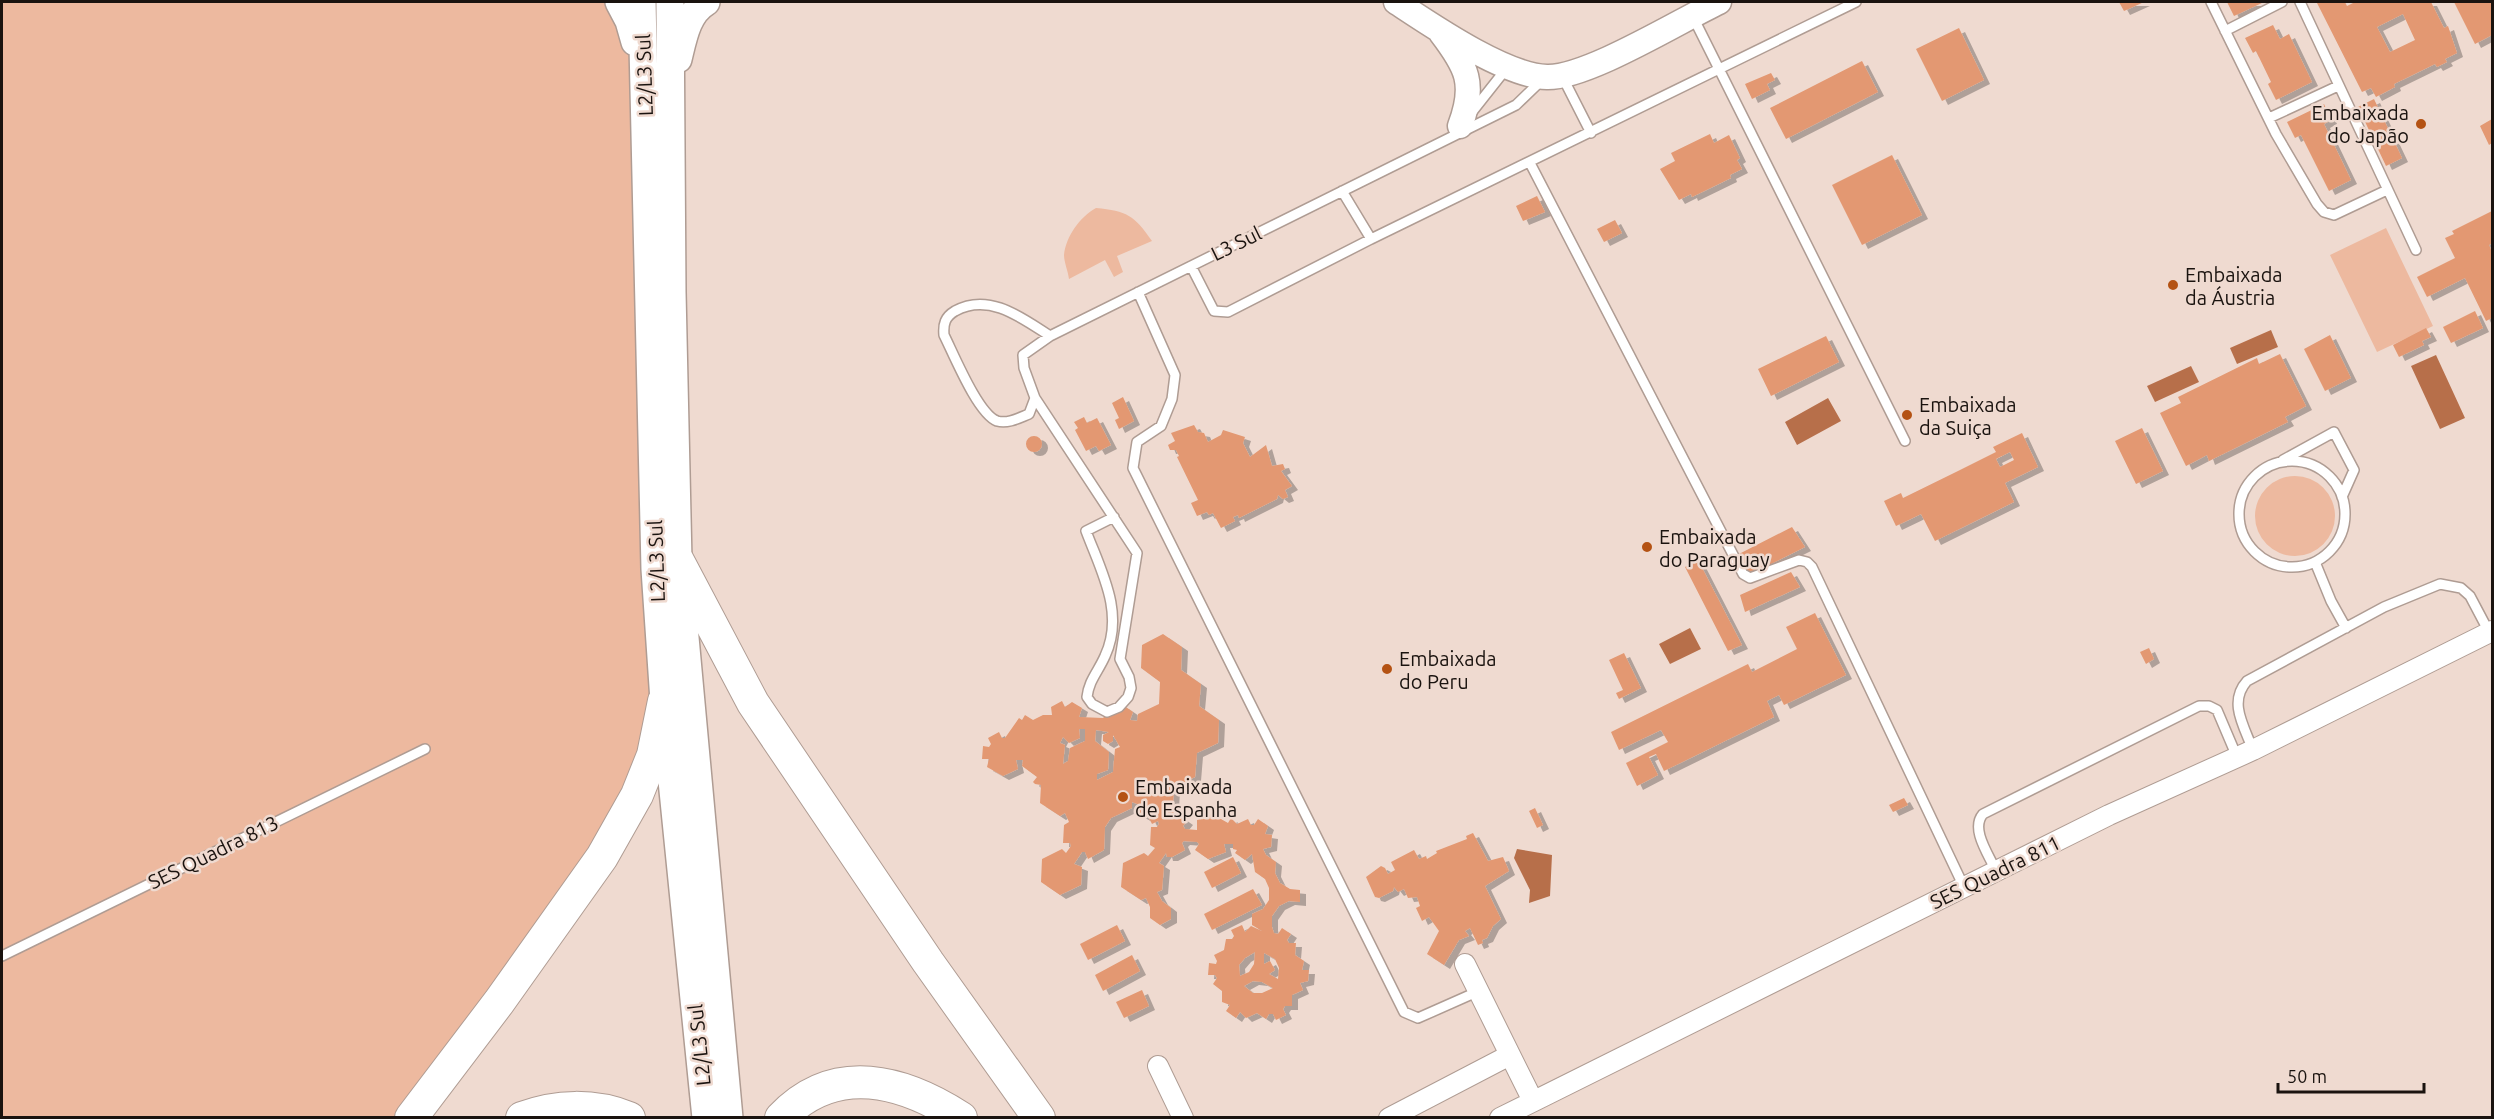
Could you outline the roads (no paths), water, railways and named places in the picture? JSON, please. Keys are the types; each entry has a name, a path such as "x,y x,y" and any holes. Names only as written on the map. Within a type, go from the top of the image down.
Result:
{"highway":[{"path":"678,561 753,703 928,962 1039,1118"},
{"path":"411,1118 499,1002 602,857 637,795 649,765 664,701"},
{"path":"781,1118 806,1097 850,1083 877,1082 904,1087 932,1098 961,1118"},
{"path":"522,1118 540,1111 562,1108 607,1110 629,1118"}],"main road":[{"path":"619,2 629,21 644,73"},
{"name":"L2/L3 Sul","path":"642,2 655,568 664,701 706,1118"},
{"name":"L2/L3 Sul","path":"670,2 672,292 678,561 729,1118"},
{"path":"671,89 685,32 698,6 706,2"}],"street":[{"path":"1396,2 1438,29 1508,66 1554,77"},
{"name":"L3 Sul","path":"1554,77 1597,63 1719,2"},
{"path":"1438,29 1465,69 1468,79 1466,108 1456,132"},
{"name":"SES Quadra 811","path":"1500,1118 1996,871 2245,753 2491,632"},
{"path":"1465,964 1533,1101"},
{"path":"1389,1118 1510,1055"},
{"path":"1158,1066 1183,1118"}],"lane":[{"path":"1191,266 1214,311 1228,312 1371,239 1856,2"},
{"path":"2211,2 2268,118 2317,204 2324,212 2334,215 2387,190"},
{"path":"2225,31 2282,2"},
{"path":"2300,2 2416,250"},
{"path":"1692,15 1905,441"},
{"name":"L3 Sul","path":"1456,132 1508,66"},
{"path":"1554,77 1591,133"},
{"name":"L3 Sul","path":"1035,398 1024,368 1023,355 1050,336 1456,132 1516,105 1554,77"},
{"path":"2268,118 2338,86"},
{"path":"1530,163 1743,574 1750,578 1798,560 1807,562 1812,567 1964,887"},
{"path":"1342,190 1371,239"},
{"path":"1138,292 1175,375 1173,399 1161,426 1137,442 1133,468 1404,1012 1418,1018 1479,991"},
{"path":"1035,398 1029,414 1008,422 990,417 984,412 944,335 945,322 950,315 963,307 995,305 1011,311 1050,336"},
{"path":"1035,398 1114,517 1137,553 1120,659 1129,677 1131,688 1128,697 1119,707 1107,712 1092,704 1087,698 1088,682 1105,655 1111,636 1113,607 1086,531 1114,517"},
{"path":"2280,462 2306,463 2318,467 2332,480 2342,496 2345,509 2342,534 2335,545 2315,562 2290,567 2266,561 2247,543 2238,519 2242,494 2257,473 2334,432 2355,470 2342,496"},
{"path":"2315,562 2331,602 2346,628"},
{"path":"2245,753 2237,705 2240,688 2247,681 2384,607 2440,585 2462,588 2470,596 2491,632"},
{"path":"1113,607 1130,602"},
{"path":"1105,655 1120,659"},
{"path":"1996,871 1977,828 1978,820 1983,814 2199,706 2209,706 2217,710 2245,753"},
{"name":"SES Quadra 813","path":"2,956 425,749"}],"place":[{"name":"Embaixada do Japão","path":"2421,124"},
{"name":"Embaixada da Áustria","path":"2173,285"},
{"name":"Embaixada da Suiça","path":"1907,415"},
{"name":"Embaixada do Paraguay","path":"1647,547"},
{"name":"Embaixada do Peru","path":"1387,669"},
{"name":"Embaixada de Espanha","path":"1123,797"}]}
